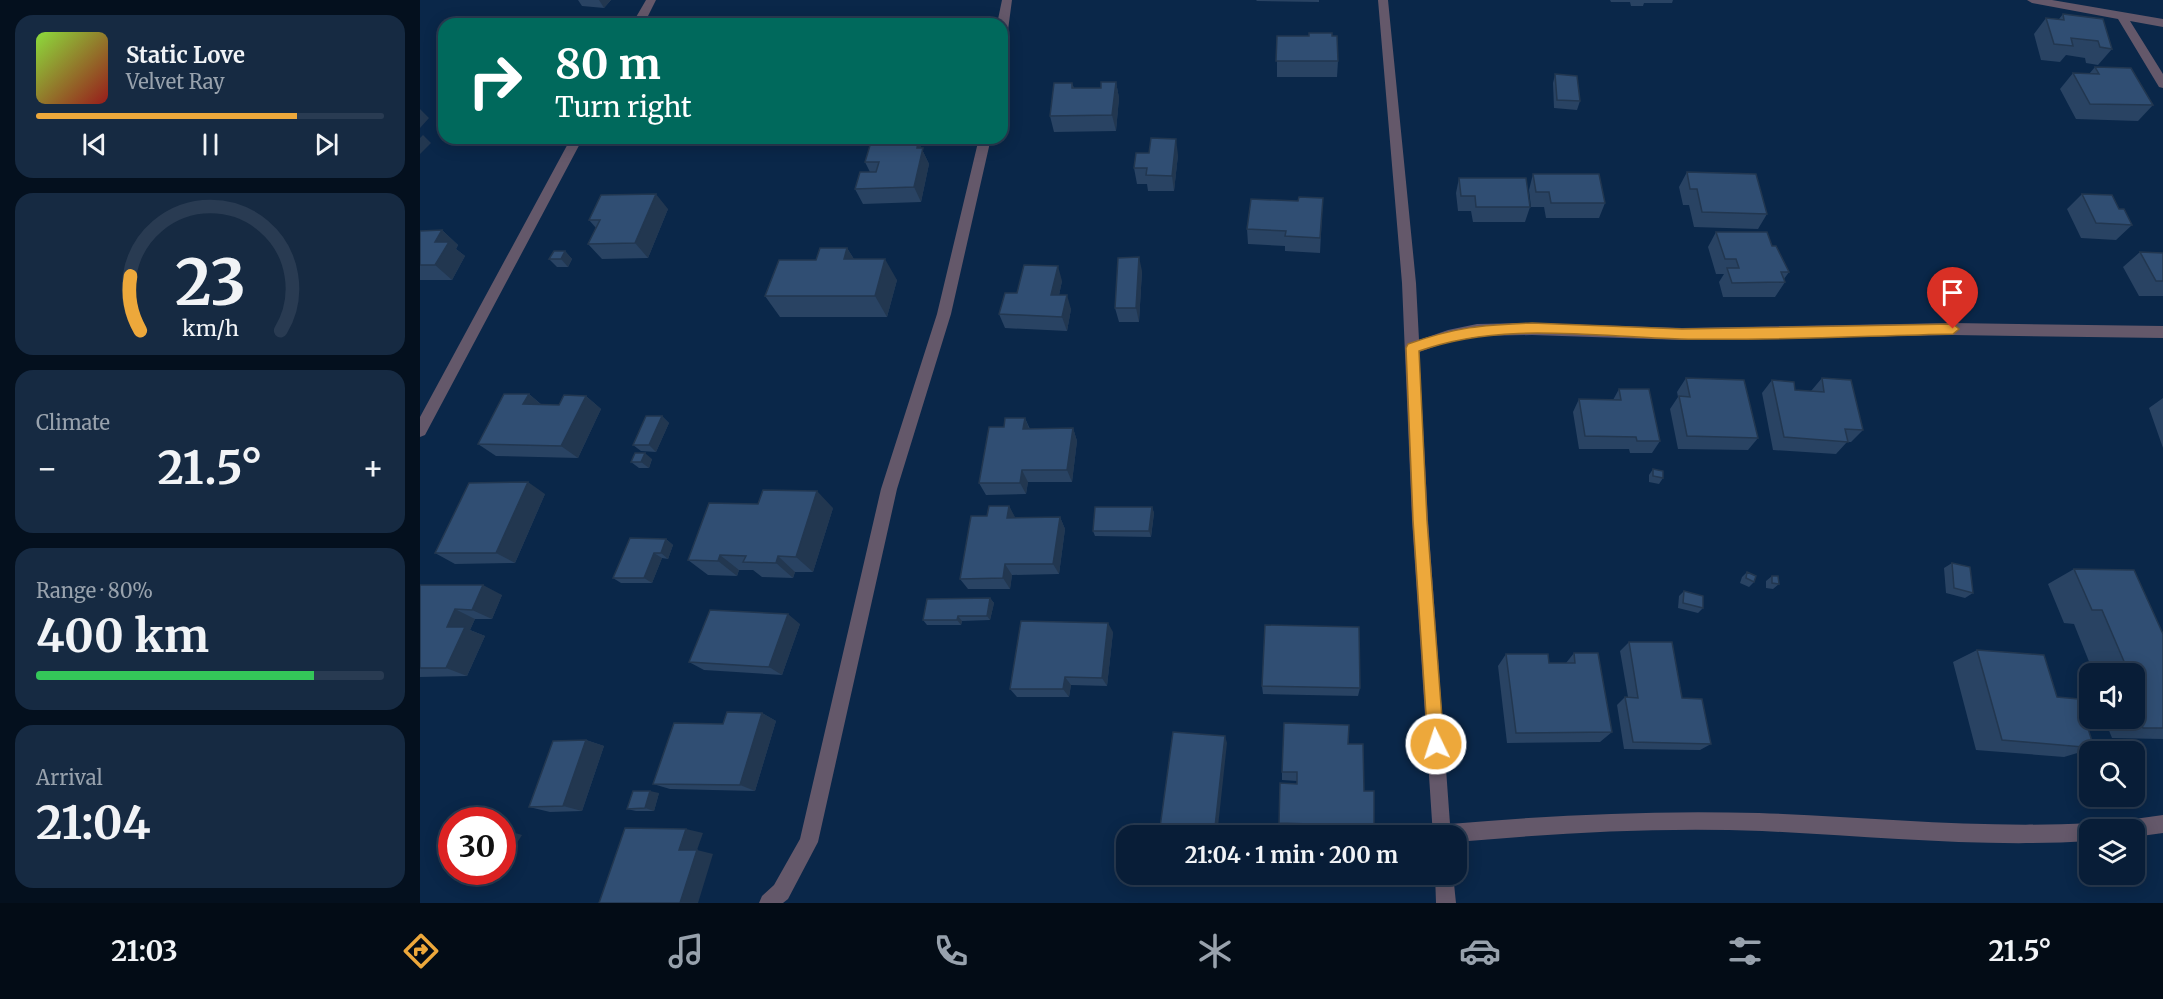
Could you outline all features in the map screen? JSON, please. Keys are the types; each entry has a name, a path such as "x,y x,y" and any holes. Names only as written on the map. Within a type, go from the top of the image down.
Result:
{"street":[{"path":"641,18 651,0"},
{"path":"1004,18 1007,0"},
{"path":"1383,0 1413,348 1420,520 1441,825"},
{"path":"2032,0 2163,23"},
{"path":"2122,16 2163,84"},
{"path":"420,431 574,144"},
{"path":"769,903 781,892 809,842 889,489 944,314 984,144"},
{"path":"1413,348 1448,336 1476,330 1532,328 1682,334 1953,329 2163,332"},
{"path":"1467,833 1579,823 1714,821 2013,836 2079,833"},
{"path":"2145,827 2163,824"},
{"path":"1445,885 1446,903"}],"building":[{"path":"2063,14 2103,19 2112,49 2100,47 2098,41 2071,38 2073,46 2054,44 2046,18 2064,20"},
{"path":"1309,33 1332,33 1332,36 1337,36 1338,61 1276,61 1277,36 1309,36"},
{"path":"2095,67 2131,68 2153,105 2090,104 2073,73 2099,74"},
{"path":"1555,74 1577,76 1580,101 1557,100"},
{"path":"1101,82 1116,82 1112,115 1050,116 1054,83 1072,83 1072,88 1101,88"},
{"path":"1151,138 1176,139 1172,176 1146,175 1147,168 1134,168 1136,153 1149,153"},
{"path":"870,144 918,144 917,148 923,148 914,187 855,189 860,172 876,172 879,162 865,162"},
{"path":"1687,172 1756,174 1767,214 1702,212 1697,189 1690,189"},
{"path":"1533,174 1599,174 1605,203 1551,203 1549,192 1536,192"},
{"path":"1459,178 1526,178 1530,207 1476,207 1475,196 1461,196"},
{"path":"656,194 635,243 588,244 600,220 589,220 601,195"},
{"path":"2082,194 2112,195 2119,209 2124,209 2132,225 2096,223"},
{"path":"1299,197 1323,198 1320,238 1285,236 1286,231 1247,229 1251,199 1298,201"},
{"path":"442,230 435,242 449,242 435,265 420,265 420,231"},
{"path":"1716,232 1767,232 1772,246 1776,246 1789,272 1781,272 1785,282 1732,283 1727,268 1739,268 1736,259 1725,259"},
{"path":"820,248 847,248 844,259 885,259 875,296 765,296 779,260 816,260"},
{"path":"554,251 565,251 561,259 549,259"},
{"path":"2140,252 2163,253 2163,281 2156,281"},
{"path":"1139,257 1136,308 1115,308 1118,258"},
{"path":"1024,265 1058,266 1051,295 1067,295 1062,317 999,314 1005,293 1017,293"},
{"path":"1686,378 1744,380 1758,438 1687,436 1679,396 1690,397"},
{"path":"1822,378 1851,380 1863,430 1845,429 1848,442 1784,437 1772,380 1794,382 1795,390 1824,392"},
{"path":"1619,389 1649,389 1660,441 1637,441 1636,437 1585,436 1579,399 1621,400"},
{"path":"504,394 529,394 523,404 559,405 564,395 586,396 561,446 478,444"},
{"path":"646,416 662,416 649,445 633,445"},
{"path":"1005,418 1025,418 1023,429 1073,428 1067,470 1022,470 1020,483 979,483 989,427 1004,427"},
{"path":"635,453 645,453 641,462 631,462"},
{"path":"1653,469 1663,471 1663,478 1653,476"},
{"path":"528,482 496,553 435,553 469,483"},
{"path":"763,490 817,491 796,557 778,556 776,563 743,562 746,556 720,555 718,561 688,560 709,503 758,504"},
{"path":"989,506 1009,506 1007,518 1060,517 1053,564 1005,564 1003,578 960,579 971,516 987,516"},
{"path":"1095,507 1152,507 1149,531 1093,531"},
{"path":"630,538 666,539 661,553 654,553 644,578 613,578"},
{"path":"1952,563 1970,567 1973,593 1954,588"},
{"path":"2074,569 2134,570 2163,634 2163,728 2145,728 2145,663 2125,663 2102,610 2092,610"},
{"path":"1747,572 1756,576 1754,582 1746,578"},
{"path":"1772,576 1778,576 1779,584 1772,583"},
{"path":"420,585 483,585 472,610 455,609 447,627 465,627 446,668 420,668"},
{"path":"1684,591 1703,596 1703,608 1683,603"},
{"path":"990,598 987,616 958,616 957,620 923,620 927,599"},
{"path":"710,610 788,614 769,667 689,662"},
{"path":"1021,621 1108,623 1102,678 1065,677 1063,689 1010,689"},
{"path":"1265,625 1359,627 1360,688 1262,686"},
{"path":"1629,642 1672,642 1682,698 1702,699 1711,744 1633,742 1625,697 1638,698"},
{"path":"1977,650 2044,655 2057,697 2079,699 2079,729 2088,729 2092,741 2079,741 2079,747 2002,740"},
{"path":"1574,653 1598,653 1612,732 1516,733 1506,654 1548,654 1549,663 1575,663"},
{"path":"727,712 762,713 740,785 653,784 674,723 723,724"},
{"path":"1284,723 1349,725 1348,744 1363,744 1364,791 1374,791 1374,825 1279,823 1280,783 1297,784 1297,772 1282,772"},
{"path":"1173,732 1225,736 1215,825 1160,825"},
{"path":"586,740 563,806 529,807 553,741"},
{"path":"633,791 650,791 645,808 627,809"},
{"path":"625,828 686,829 679,850 697,850 680,903 599,903"}],"route":[{"path":"1436,744 1420,520 1413,348 1448,336 1476,330 1532,328 1682,334 1953,329"}]}
